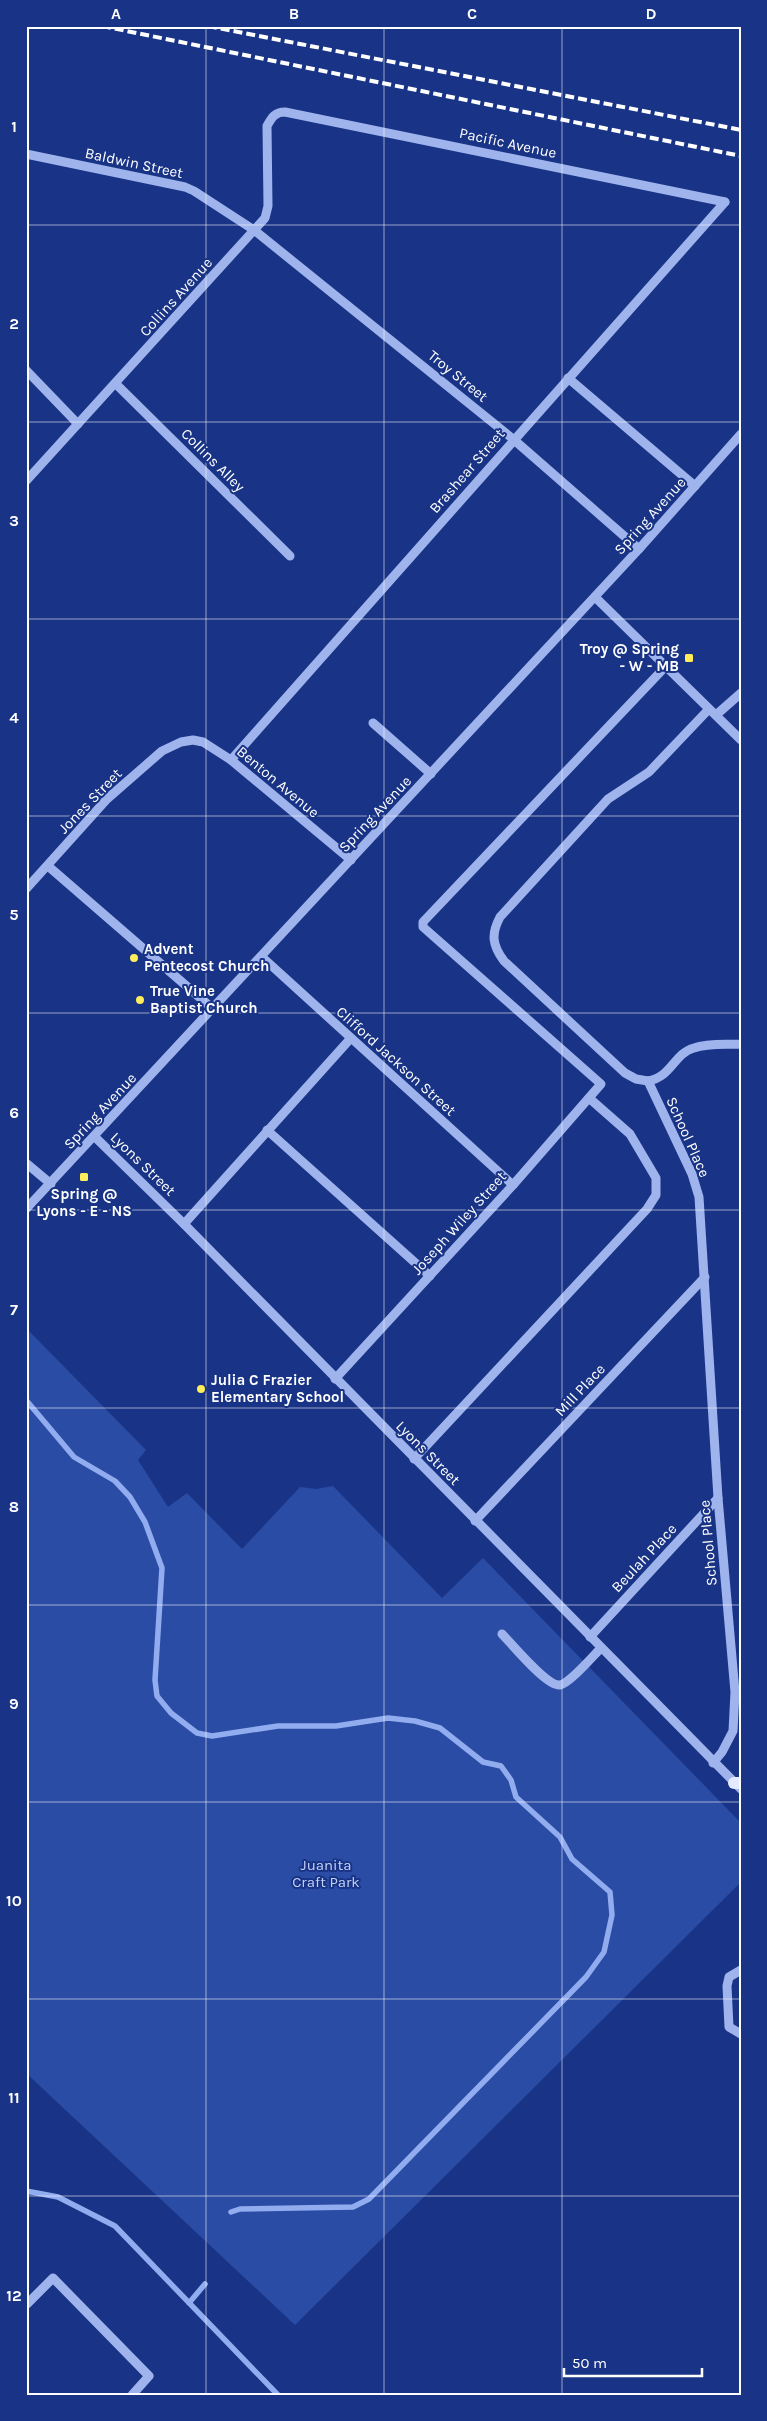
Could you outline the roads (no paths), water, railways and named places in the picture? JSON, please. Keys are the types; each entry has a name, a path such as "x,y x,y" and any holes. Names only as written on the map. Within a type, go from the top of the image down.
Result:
{"street":[{"name":"Collins Avenue","path":"26,481 265,218 268,212 267,126 272,117 278,112 285,112"},
{"name":"Pacific Avenue","path":"285,112 725,202"},
{"name":"Baldwin Street","path":"26,154 184,187 254,230"},
{"name":"Brashear Street","path":"231,760 513,439 725,202"},
{"name":"Troy Street","path":"254,230 513,439 639,549"},
{"path":"26,370 78,424"},
{"path":"568,378 695,486"},
{"name":"Collins Alley","path":"116,384 290,556"},
{"name":"Spring Avenue","path":"26,1209 95,1137 595,597 741,434"},
{"path":"595,597 741,740"},
{"name":"Joseph Wiley Street","path":"335,1379 430,1276 601,1084 423,927 423,922 666,666"},
{"path":"741,693 712,712 650,772 608,799 500,917 493,934 495,949 504,961 626,1073 636,1079 648,1081 658,1079 684,1054 694,1048 741,1044"},
{"path":"373,723 431,774"},
{"name":"Benton Avenue","path":"181,742 203,742 231,760 351,860"},
{"name":"Jones Street","path":"26,889 107,799 162,751 181,742"},
{"path":"48,866 213,1009"},
{"name":"Clifford Jackson Street","path":"262,957 512,1185"},
{"path":"184,1224 351,1038"},
{"name":"School Place","path":"648,1081 688,1165 699,1197 718,1498 735,1692 733,1731 722,1752 713,1763"},
{"path":"414,1459 647,1209 656,1195 656,1178 630,1134 589,1098"},
{"path":"267,1130 430,1276"},
{"name":"Lyons Street","path":"95,1137 184,1224 713,1763 739,1785"},
{"path":"26,1163 51,1184"},
{"name":"Mill Place","path":"475,1521 705,1277"},
{"name":"Beulah Place","path":"590,1637 718,1498"},
{"path":"502,1634 545,1678 554,1684 561,1685 568,1681 601,1648"},
{"path":"741,1970 729,1977 727,1986 729,2027 741,2034"},
{"path":"26,2306 53,2278 149,2376 132,2395"}],"waterway":[{"path":"26,1400 74,1457 115,1481 130,1497 145,1522 162,1568 155,1680 157,1696 171,1713 197,1733 212,1736 278,1726 336,1726 388,1718 415,1721 440,1728 483,1762 501,1766 511,1780 516,1797 560,1837 572,1859 610,1892 612,1915 604,1952 586,1977 369,2199 353,2207 240,2209 231,2212"},
{"path":"26,2191 58,2197 115,2226 278,2395"},
{"path":"189,2303 205,2284"}],"railway":[{"path":"102,26 741,156"},
{"path":"208,26 741,130"}],"place":[{"name":"Troy @ Spring - W - MB","path":"689,658"},
{"name":"Advent Pentecost Church","path":"134,958"},
{"name":"True Vine Baptist Church","path":"140,1000"},
{"name":"Spring @ Lyons - E - NS","path":"84,1177"},
{"name":"Julia C Frazier Elementary School","path":"201,1389"}],"park label":[{"name":"Juanita Craft Park","path":"326,1874"}]}
